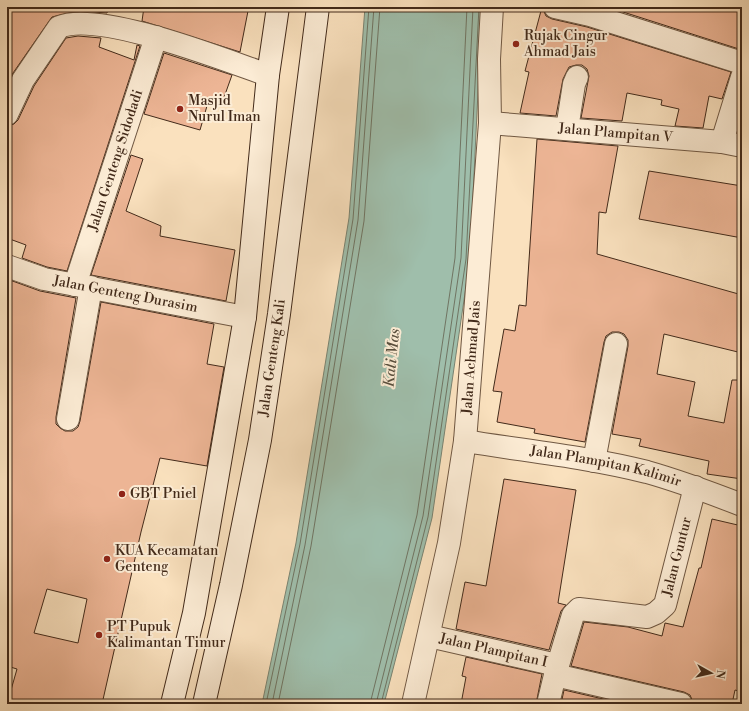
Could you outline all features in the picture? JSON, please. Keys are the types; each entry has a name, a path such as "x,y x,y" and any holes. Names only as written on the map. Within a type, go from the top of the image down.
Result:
{"street":[{"path":"172,704 194,613 245,317 268,75 278,7"},
{"name":"Jalan Genteng Kali","path":"204,704 231,585 260,440 279,314 318,7"},
{"name":"Jalan Achmad Jais","path":"413,704 449,543 466,441 490,123 489,59 492,7"},
{"path":"555,7 588,11 742,63"},
{"path":"7,114 23,80 58,27 68,23 115,27 156,37 268,75"},
{"name":"Jalan Genteng Sidodadi","path":"68,419 83,286 156,37"},
{"path":"567,129 574,84 577,77"},
{"path":"732,144 742,78"},
{"name":"Jalan Plampitan V","path":"490,123 732,144"},
{"name":"Jalan Genteng Durasim","path":"7,266 44,279 245,317"},
{"path":"594,461 616,344"},
{"name":"Jalan Plampitan Kalimir","path":"466,441 594,461 646,472 695,487 742,506"},
{"name":"Jalan Guntur","path":"548,704 556,670 573,615 579,609 647,616 662,609 665,605 695,487"},
{"name":"Jalan Plampitan I","path":"428,636 681,704"}],"water":[{"name":"Kali Mas","path":"365,7 482,7 470,259 432,518 384,704 262,704 296,543 349,218"}],"building":[{"path":"7,7 109,7 107,13 78,11 52,17 13,73 7,85"},
{"path":"144,7 231,7 248,11 240,52 142,21"},
{"path":"542,7 546,16 552,19 587,27 731,72 722,99 709,96 703,128 675,126 679,109 661,105 662,100 627,93 622,121 581,118 589,76 587,69 582,65 576,65 569,67 563,79 556,116 520,113 529,72 525,71"},
{"path":"622,7 742,7 742,50 620,11"},
{"path":"78,36 101,38 99,47 134,60 137,45 140,46 67,271 47,267 22,258 26,245 7,238 7,126 14,124 18,120 34,86 66,38"},
{"path":"164,53 232,75 222,103 209,99 200,130 144,114"},
{"path":"537,139 618,146 606,213 599,212 597,254 742,295 742,353 664,334 657,374 695,382 688,416 724,423 732,380 742,380 742,479 707,474 709,461 639,446 641,439 612,434 628,346 628,340 624,334 619,332 612,332 606,336 604,342 585,442 534,433 535,429 497,422 502,392 493,391 504,329 515,331 519,305 526,306"},
{"path":"131,155 143,159 126,211 161,226 160,236 235,250 226,301 91,275"},
{"path":"649,171 742,186 742,238 639,219"},
{"path":"7,279 40,291 76,298 56,417 56,424 65,431 73,431 78,427 80,421 101,302 214,324 207,364 224,367 207,466 160,458 141,532 102,704 7,704 17,669 7,666","holes":["47,589 87,599 78,643 34,633"]},
{"path":"504,479 576,490 558,603 566,605 561,611 549,650 456,629 465,582 486,586"},
{"path":"712,519 742,526 742,692 735,690 732,704 701,704 693,702 690,695 684,692 571,666 584,622 628,627 662,636 665,623 683,627 699,568 701,568"},
{"path":"466,657 542,674 536,704 461,704 466,677 462,676"},
{"path":"564,690 625,704 561,704"}],"place":[{"name":"Rujak Cingur Ahmad Jais","path":"516,44"},
{"name":"Masjid Nurul Iman","path":"180,109"},
{"name":"GBT Pniel","path":"122,494"},
{"name":"KUA Kecamatan Genteng","path":"107,559"},
{"name":"PT Pupuk Kalimantan Timur","path":"99,635"}]}
